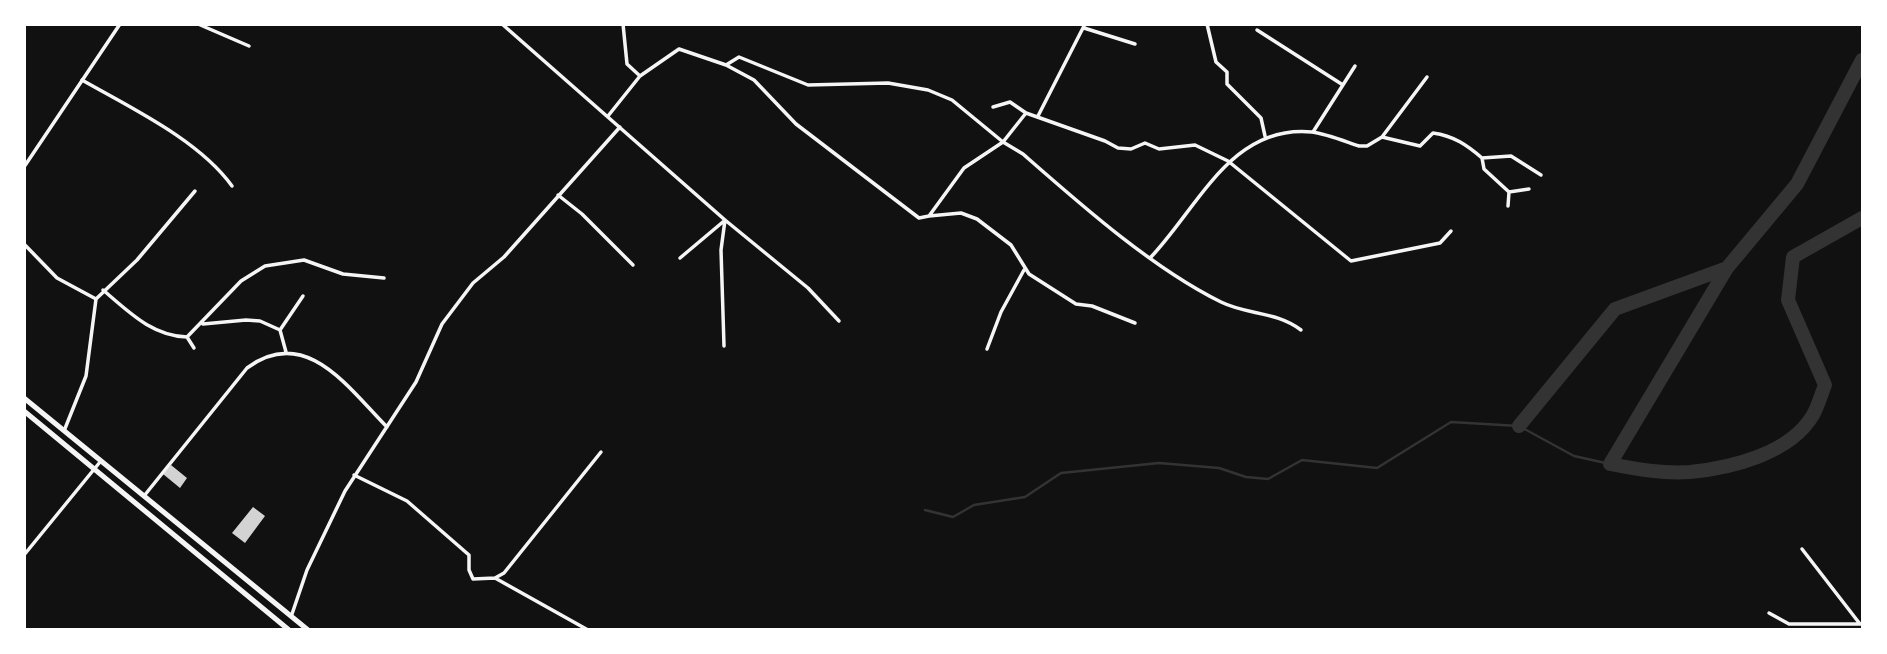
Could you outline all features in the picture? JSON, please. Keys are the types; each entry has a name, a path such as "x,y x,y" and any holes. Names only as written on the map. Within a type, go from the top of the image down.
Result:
{"main road":[{"path":"24,398 309,629"},
{"path":"24,411 289,629"}],"street":[{"path":"24,167 120,24"},
{"path":"198,24 249,46"},
{"path":"502,24 725,220 808,288 839,321"},
{"path":"623,24 627,64 640,76"},
{"path":"1207,24 1216,62 1227,72 1227,84 1261,118 1265,136"},
{"path":"1038,116 1084,26 1136,44"},
{"path":"1257,30 1343,85"},
{"path":"607,116 640,76 679,49 726,65 754,80 796,124 910,213 922,219 961,213 978,219 1011,244 1024,270 1076,304 1092,306 1135,323"},
{"path":"726,65 739,57 808,85 908,84 952,100 1150,258 1223,304 1268,313 1289,321 1301,330"},
{"path":"1313,132 1355,66"},
{"path":"1150,258 1174,234 1228,161 1265,136 1313,132 1367,146 1382,137 1427,77"},
{"path":"82,80 139,112 192,148 214,164 232,186"},
{"path":"993,107 1010,102 1026,113 1118,148 1131,149 1145,144 1158,149 1195,145 1228,161 1352,261 1440,243 1451,231"},
{"path":"929,216 964,168 1003,142 1026,113"},
{"path":"292,614 307,570 354,475 416,382 452,307 484,271 504,257 620,127"},
{"path":"1382,137 1420,146 1433,133 1458,139 1482,158 1484,169 1509,192"},
{"path":"1482,158 1511,156 1541,175"},
{"path":"1509,192 1529,189"},
{"path":"64,431 86,376 96,299 137,260 195,191"},
{"path":"1508,206 1509,192"},
{"path":"558,195 582,214 633,265"},
{"path":"680,258 725,220"},
{"path":"724,346 721,250 725,220"},
{"path":"24,244 57,278 96,299"},
{"path":"103,290 139,320 158,331 168,336 187,337 241,281 265,266 304,260 343,274 384,278"},
{"path":"987,349 1001,312 1024,270"},
{"path":"286,352 280,330 303,296"},
{"path":"202,324 260,321 280,330"},
{"path":"187,337 194,348"},
{"path":"144,496 247,368 256,362 286,352 309,355 330,370 387,427"},
{"path":"354,475 407,501 427,517 469,555 469,570 473,579 495,578 503,573 601,452"},
{"path":"24,555 100,461"},
{"path":"1802,549 1861,624"},
{"path":"495,578 587,629"},
{"path":"1769,613 1788,624 1861,624"}],"building":[{"path":"171,465 187,478 180,488 163,474"},
{"path":"253,507 265,516 245,543 232,533"}],"waterway":[{"path":"1862,60 1797,184 1727,268 1610,464 1670,472 1723,467 1775,449 1803,428 1815,412 1825,385 1788,300 1793,257 1862,218"},
{"path":"1519,426 1615,309 1727,268"},
{"path":"925,510 953,517 974,505 1025,497 1061,473 1159,463 1219,468 1246,477 1268,479 1302,460 1377,468 1451,422 1519,426 1574,456 1610,464"}]}
